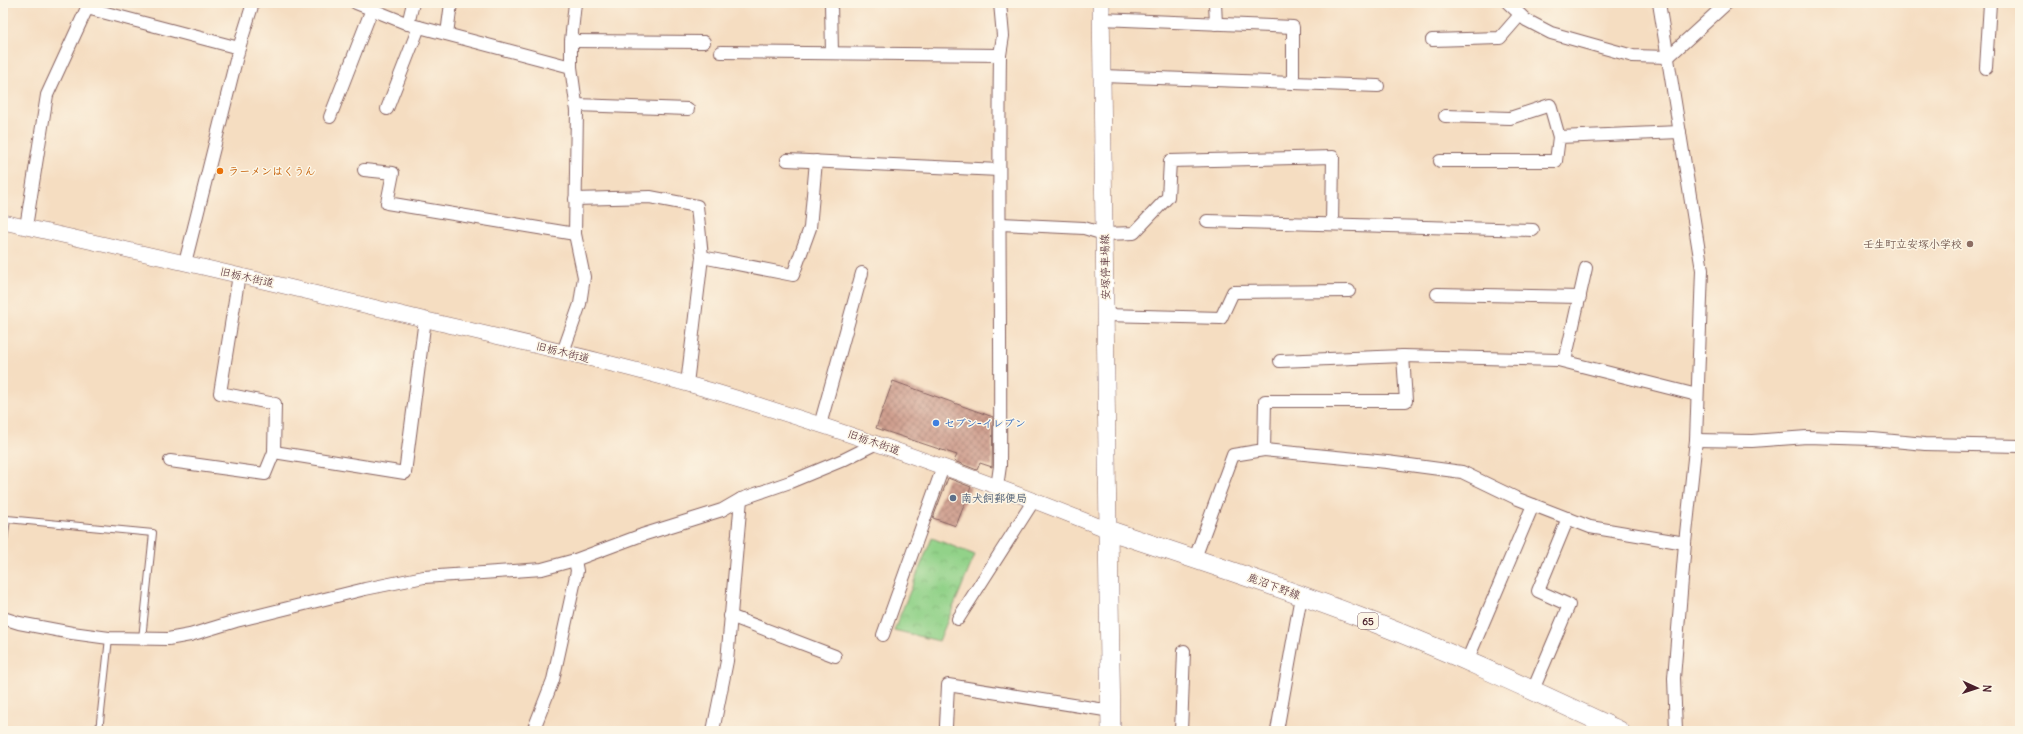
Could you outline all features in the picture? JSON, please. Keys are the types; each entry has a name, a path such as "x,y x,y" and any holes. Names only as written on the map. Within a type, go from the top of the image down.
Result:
{"main road":[{"name":"安塚停車場線","path":"1101,11 1108,530"},
{"name":"鹿沼下野線","path":"1108,530 1195,558 1355,615 1467,660 1620,731"},
{"path":"1108,530 1111,731"}],"street":[{"path":"185,262 238,48 253,3"},
{"path":"356,3 414,26 571,67"},
{"path":"387,109 414,26 413,3"},
{"path":"447,34 451,3"},
{"path":"563,352 580,304 584,277 575,234 576,105 571,67 571,41 575,3"},
{"path":"831,3 832,53"},
{"path":"997,487 1000,466 1000,224 998,170 1000,55 1003,36 1000,3"},
{"path":"1215,3 1216,24"},
{"path":"1508,3 1526,20 1551,33 1633,56 1668,57 1727,3"},
{"path":"1659,3 1702,270 1696,440 1685,543 1674,678 1676,731"},
{"path":"1986,68 1990,3"},
{"path":"26,227 47,95 87,8 238,48"},
{"path":"330,117 372,9"},
{"path":"1101,11 1216,24 1293,27 1293,83"},
{"path":"1432,40 1500,38 1520,15"},
{"path":"571,41 704,42"},
{"path":"721,52 1000,55"},
{"path":"1102,76 1378,86"},
{"path":"576,105 688,109"},
{"path":"1440,161 1556,162 1559,137 1550,105 1510,118 1445,116"},
{"path":"1559,137 1680,132"},
{"path":"1000,224 1084,228 1104,234 1134,233 1168,197 1170,161 1333,157 1332,224"},
{"path":"787,160 998,170"},
{"path":"702,257 793,275 810,228 816,161"},
{"path":"364,170 393,173 387,203 575,234"},
{"path":"575,199 650,197 697,206 702,257 687,384"},
{"path":"1207,221 1533,230"},
{"name":"旧栃木街道","path":"3,222 185,262 563,352 687,384 877,442 1034,500 1108,530"},
{"path":"1565,362 1586,268"},
{"path":"820,425 862,273"},
{"path":"170,461 264,474 274,452 275,404 220,393 239,275"},
{"path":"1105,315 1221,318 1233,292 1349,291"},
{"path":"1437,294 1580,297"},
{"path":"274,452 405,473 426,320"},
{"path":"1280,361 1403,356 1558,360 1697,395"},
{"path":"1264,450 1266,401 1406,401 1403,356"},
{"path":"1696,440 1752,441 1807,437 1873,438 1925,444 2020,446"},
{"path":"3,618 19,623 108,638 168,639 190,635 244,619 365,589 424,577 542,568 575,560 642,535 722,510 741,499 790,482 843,460 877,442"},
{"path":"1195,558 1233,455 1264,450 1387,462 1462,472 1533,505 1590,527 1685,543"},
{"path":"883,635 943,467"},
{"path":"713,731 727,661 741,499"},
{"path":"958,619 1034,500"},
{"path":"1467,660 1533,505"},
{"path":"1533,690 1569,605 1538,591 1568,518"},
{"path":"533,731 553,680 577,571 575,560"},
{"path":"1277,731 1301,596"},
{"path":"730,616 835,656"},
{"path":"1181,731 1184,651"},
{"path":"946,726 948,685 1111,711"}],"lane":[{"path":"3,548 7,519 153,533 142,639"},
{"path":"99,731 108,638"}],"green space":[{"path":"932,538 975,555 939,641 894,630"}],"building":[{"name":"セブン-イレブン","path":"893,381 993,417 992,467 980,463 977,470 954,461 957,455 876,428"},
{"name":"南犬飼郵便局","path":"948,478 971,487 956,526 933,518"}],"place":[{"name":"ラーメンはくうん","path":"220,171"},
{"name":"壬生町立安塚小学校","path":"1970,244"},
{"name":"セブン-イレブン","path":"936,423"},
{"name":"南犬飼郵便局","path":"953,498"}]}
